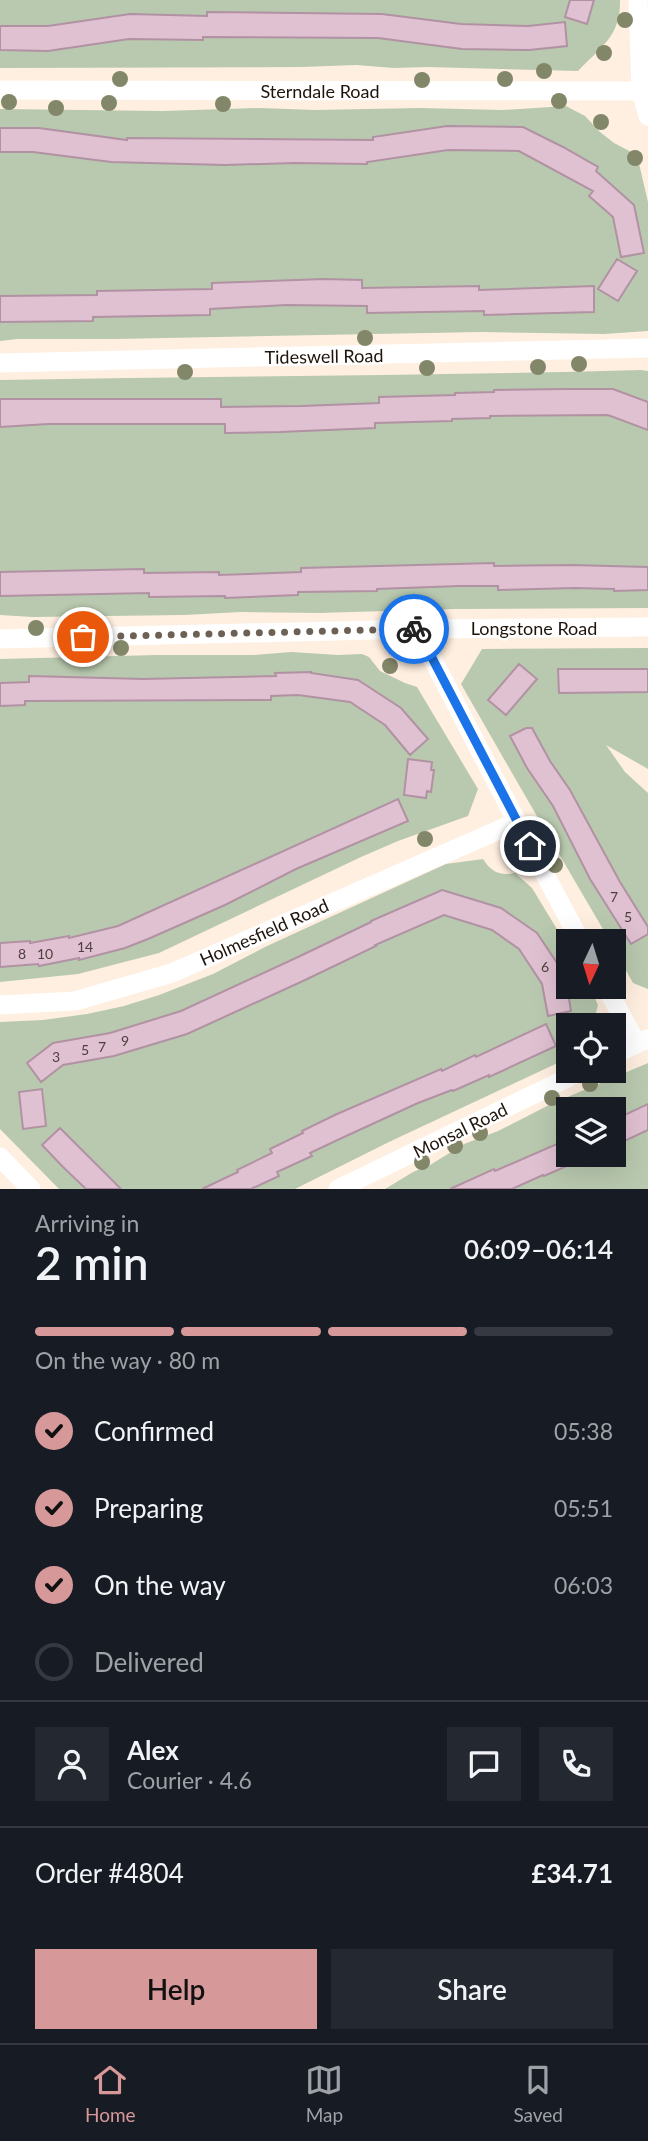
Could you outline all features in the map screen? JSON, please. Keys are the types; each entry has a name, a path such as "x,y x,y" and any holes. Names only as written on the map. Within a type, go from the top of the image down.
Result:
{"street":[{"path":"638,0 641,91 648,116"},
{"name":"Sterndale Road","path":"0,90 641,91"},
{"name":"Tideswell Road","path":"0,363 648,348"},
{"name":"Longstone Road","path":"0,639 417,629 648,627"},
{"path":"417,629 574,929"},
{"name":"Holmesfield Road","path":"0,1005 75,1001 172,972 517,822"},
{"path":"614,999 643,1042 626,1050"},
{"name":"Monsal Road","path":"338,1189 557,1083"},
{"path":"0,1157 31,1189"}],"green space":[{"path":"0,0 620,0 613,32 578,71 356,65 0,68"},
{"path":"566,106 585,116 614,143 637,155 648,202 648,331 604,334 481,332 0,341 0,109 502,110"},
{"path":"648,371 648,608 33,617 0,615 0,380"},
{"path":"648,648 648,769 606,745 625,772 648,793 648,989 633,983 626,970 626,929 603,929 461,684 482,649"},
{"path":"291,652 362,654 369,657 380,671 417,687 478,789 468,816 361,857 159,953 78,974 0,982 0,659"},
{"path":"483,859 493,870 505,874 515,873 532,888 557,929 556,999 595,999 598,1005 596,1013 556,1013 556,1064 295,1189 59,1189 0,1129 0,1022 87,1014 159,995 213,974 267,946 446,864"},
{"path":"648,1063 648,1189 385,1189 464,1144 498,1131 556,1102 556,1167 626,1167 626,1097 568,1097 601,1083 626,1083 626,1072"}],"building":[{"path":"570,0 594,0 587,24 565,17"},
{"path":"207,12 382,14 461,24 528,26 565,22 567,46 529,50 462,49 378,38 203,37 203,40 129,39 48,51 0,50 0,26 48,26 130,14 207,16"},
{"path":"447,126 523,127 598,167 596,171 634,205 644,253 621,257 613,217 589,196 593,191 519,151 448,150 367,164 225,165 111,162 33,152 0,152 0,128 39,128 127,140 373,140 373,137"},
{"path":"617,259 637,271 618,301 598,289"},
{"path":"362,280 362,288 479,286 479,290 594,286 594,312 484,315 484,311 367,313 367,306 286,305 210,309 210,315 0,322 0,296 97,295 97,291 212,289 212,283"},
{"path":"613,389 648,402 648,430 608,415 490,416 452,421 375,423 375,428 280,432 225,433 225,424 48,424 0,427 0,399 221,399 221,407 302,406 379,403 379,397 455,395 494,390"},
{"path":"494,563 494,566 648,567 648,590 498,590 498,586 459,586 298,592 298,595 225,598 149,597 149,593 0,596 0,572 144,569 144,573 219,572 219,575 301,572 301,568"},
{"path":"519,664 537,679 506,715 488,700"},
{"path":"558,669 648,669 648,692 559,693"},
{"path":"311,672 358,680 401,708 428,739 410,755 385,725 350,702 298,695 271,696 271,700 25,701 25,705 0,706 0,683 29,682 29,676 143,679 276,676 275,673"},
{"path":"532,728 648,927 648,934 631,944 626,936 626,929 622,929 590,879 553,806 527,768 510,736"},
{"path":"408,759 432,762 431,770 434,770 431,792 427,791 426,798 404,795"},
{"path":"398,799 408,821 296,869 225,905 148,939 79,960 39,966 0,967 0,943 30,943 69,938 118,926"},
{"path":"442,890 501,908 537,933 556,962 556,999 569,999 571,1011 548,1016 542,984 519,949 492,930 444,915 187,1034 114,1056 63,1065 41,1082 27,1063 53,1043 110,1033 181,1011"},
{"path":"546,1024 556,1046 344,1137 310,1153 312,1156 277,1172 279,1176 251,1189 202,1189 238,1172 237,1170 272,1153 270,1149 337,1114 475,1055 476,1057"},
{"path":"42,1089 46,1126 23,1129 19,1092"},
{"path":"648,1104 648,1130 626,1140 626,1114"},
{"path":"60,1128 121,1189 86,1189 63,1167 42,1145"},
{"path":"556,1144 556,1167 565,1167 512,1189 450,1189 494,1169 495,1171"}],"way so far":[{"path":"83,637 414,629"}],"route":[{"path":"414,629 417,629 530,846"}]}
